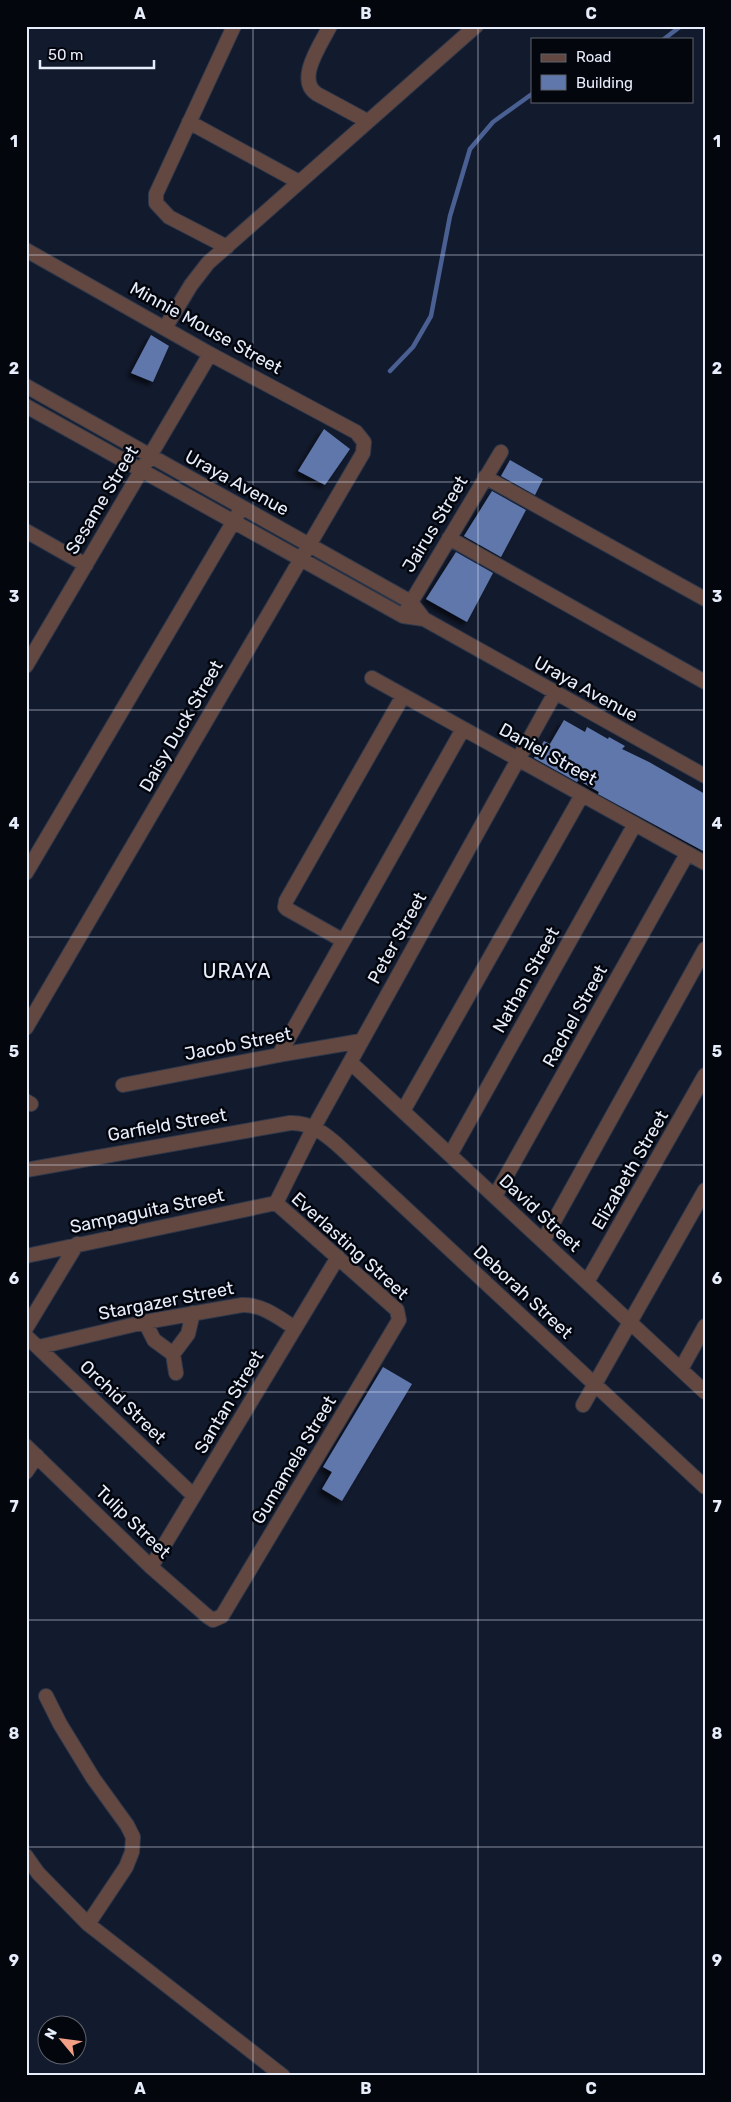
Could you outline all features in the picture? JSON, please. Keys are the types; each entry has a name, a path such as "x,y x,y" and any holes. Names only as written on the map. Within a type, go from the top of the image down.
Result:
{"street":[{"path":"227,247 169,217 156,203 158,187 234,26"},
{"path":"330,26 310,68 308,84 311,90 317,94 368,121"},
{"path":"165,328 199,272 476,26"},
{"path":"189,122 299,182"},
{"name":"Minnie Mouse Street","path":"26,250 210,354 356,432 364,442"},
{"name":"Sesame Street","path":"26,666 31,645 86,565 210,354"},
{"path":"26,404 30,388"},
{"name":"Uraya Avenue","path":"30,388 411,602 424,619"},
{"name":"Uraya Avenue","path":"26,404 403,616 424,619 705,776"},
{"name":"Daisy Duck Street","path":"26,1028 363,453 364,442"},
{"name":"Jairus Street","path":"403,616 500,452"},
{"path":"485,477 705,599"},
{"path":"26,873 242,507"},
{"path":"26,531 86,565"},
{"path":"449,538 705,682"},
{"name":"Daniel Street","path":"372,678 705,863"},
{"name":"Peter Street","path":"276,1203 314,1127 361,1041 555,693"},
{"path":"342,940 287,909 285,907 286,901 403,696"},
{"path":"279,1055 342,940 463,729"},
{"path":"403,1111 582,795"},
{"name":"Nathan Street","path":"450,1155 635,824"},
{"name":"Rachel Street","path":"494,1196 687,854"},
{"path":"543,1241 705,949"},
{"name":"Jacob Street","path":"123,1085 361,1041"},
{"name":"David Street","path":"350,1062 705,1392"},
{"name":"Elizabeth Street","path":"587,1282 705,1075"},
{"name":"Garfield Street","path":"26,1170 290,1123 298,1122 314,1127"},
{"name":"Deborah Street","path":"314,1127 342,1149 705,1487"},
{"path":"583,1405 705,1190"},
{"name":"Sampaguita Street","path":"26,1256 276,1203"},
{"name":"Everlasting Street","path":"276,1203 397,1310 400,1316"},
{"path":"26,1328 78,1244"},
{"name":"Santan Street","path":"151,1567 338,1257"},
{"name":"Stargazer Street","path":"39,1347 145,1322 252,1305 263,1309 295,1328"},
{"path":"173,1354 188,1334 192,1324 193,1313"},
{"name":"Gumamela Street","path":"217,1619 222,1616 232,1601 398,1324 400,1316"},
{"path":"145,1322 154,1340 173,1354 176,1373"},
{"path":"680,1369 705,1326"},
{"name":"Orchid Street","path":"26,1336 194,1496"},
{"name":"Tulip Street","path":"26,1446 151,1567 207,1616 213,1620 217,1619"},
{"path":"26,1472 37,1456"},
{"path":"46,1696 60,1724 93,1778 127,1825 133,1837 132,1852 126,1867 88,1924"},
{"path":"26,1856 38,1873 88,1924 283,2076"}],"building":[{"path":"151,335 169,346 153,382 131,373"},
{"path":"324,429 350,449 325,485 298,471"},
{"path":"510,460 543,479 535,495 501,476"},
{"path":"492,491 526,510 501,557 464,536"},
{"path":"456,552 493,573 467,622 426,599"},
{"path":"564,720 585,732 587,727 608,739 609,737 625,746 622,749 705,794 705,852 598,794 599,792 578,780 577,782 534,758 544,741 550,744"},
{"path":"383,1367 412,1384 342,1501 322,1489 332,1472 323,1467"}],"waterway":[{"path":"665,38 681,26"},
{"path":"390,371 413,347 431,316 450,216 470,149 493,122 531,95"}],"district":[{"name":"URAYA","path":"237,971"}]}
